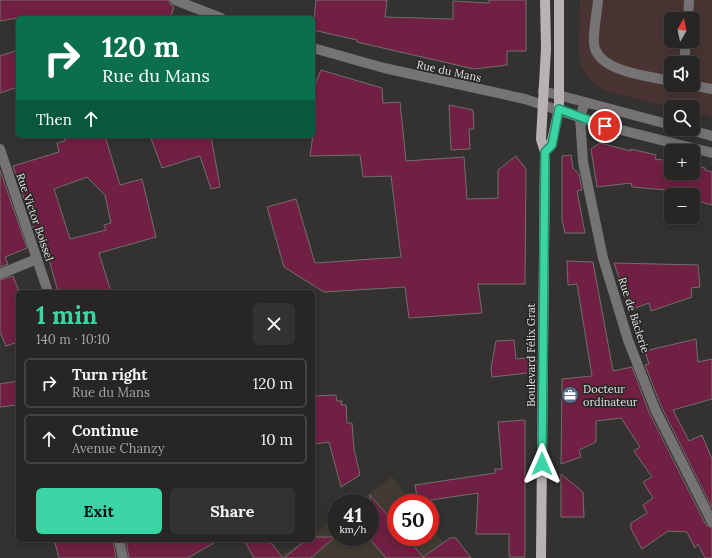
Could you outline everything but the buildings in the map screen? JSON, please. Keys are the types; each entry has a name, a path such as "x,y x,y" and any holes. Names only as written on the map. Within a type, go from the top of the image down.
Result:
{"main road":[{"name":"Boulevard Félix Grat","path":"541,558 545,152 541,139 546,43 544,0"},
{"name":"Boulevard Félix Grat","path":"545,152 552,145 559,109 559,0"}],"street":[{"path":"175,0 216,16"},
{"path":"598,0 594,44 598,53 605,62 613,68 664,79"},
{"path":"688,12 689,0"},
{"name":"Rue du Mans","path":"315,49 384,68 542,104 605,126 712,153"},
{"path":"700,87 712,89"},
{"path":"543,91 664,123"},
{"name":"Rue de Bâclerie","path":"585,102 580,116 583,162 603,258 628,340 655,409 710,521 712,522"},
{"path":"700,133 712,136"},
{"name":"Rue Victor Boissel","path":"0,150 47,290"},
{"path":"0,274 37,259"},
{"path":"119,542 123,558"}],"shaded area":[{"path":"580,0 712,0 712,117 700,114 700,100 664,100 664,105 609,92 599,87 587,76 582,66 579,54"},
{"path":"392,477 406,494 387,494 387,546 439,546 439,536 456,558 275,558 303,542 315,542 315,534 327,525 327,546 379,546 379,494 368,494"}],"place":[{"name":"Docteur ordinateur","path":"570,395"}],"route":[{"path":"542,464 545,152 552,145 559,109 605,126"}]}
